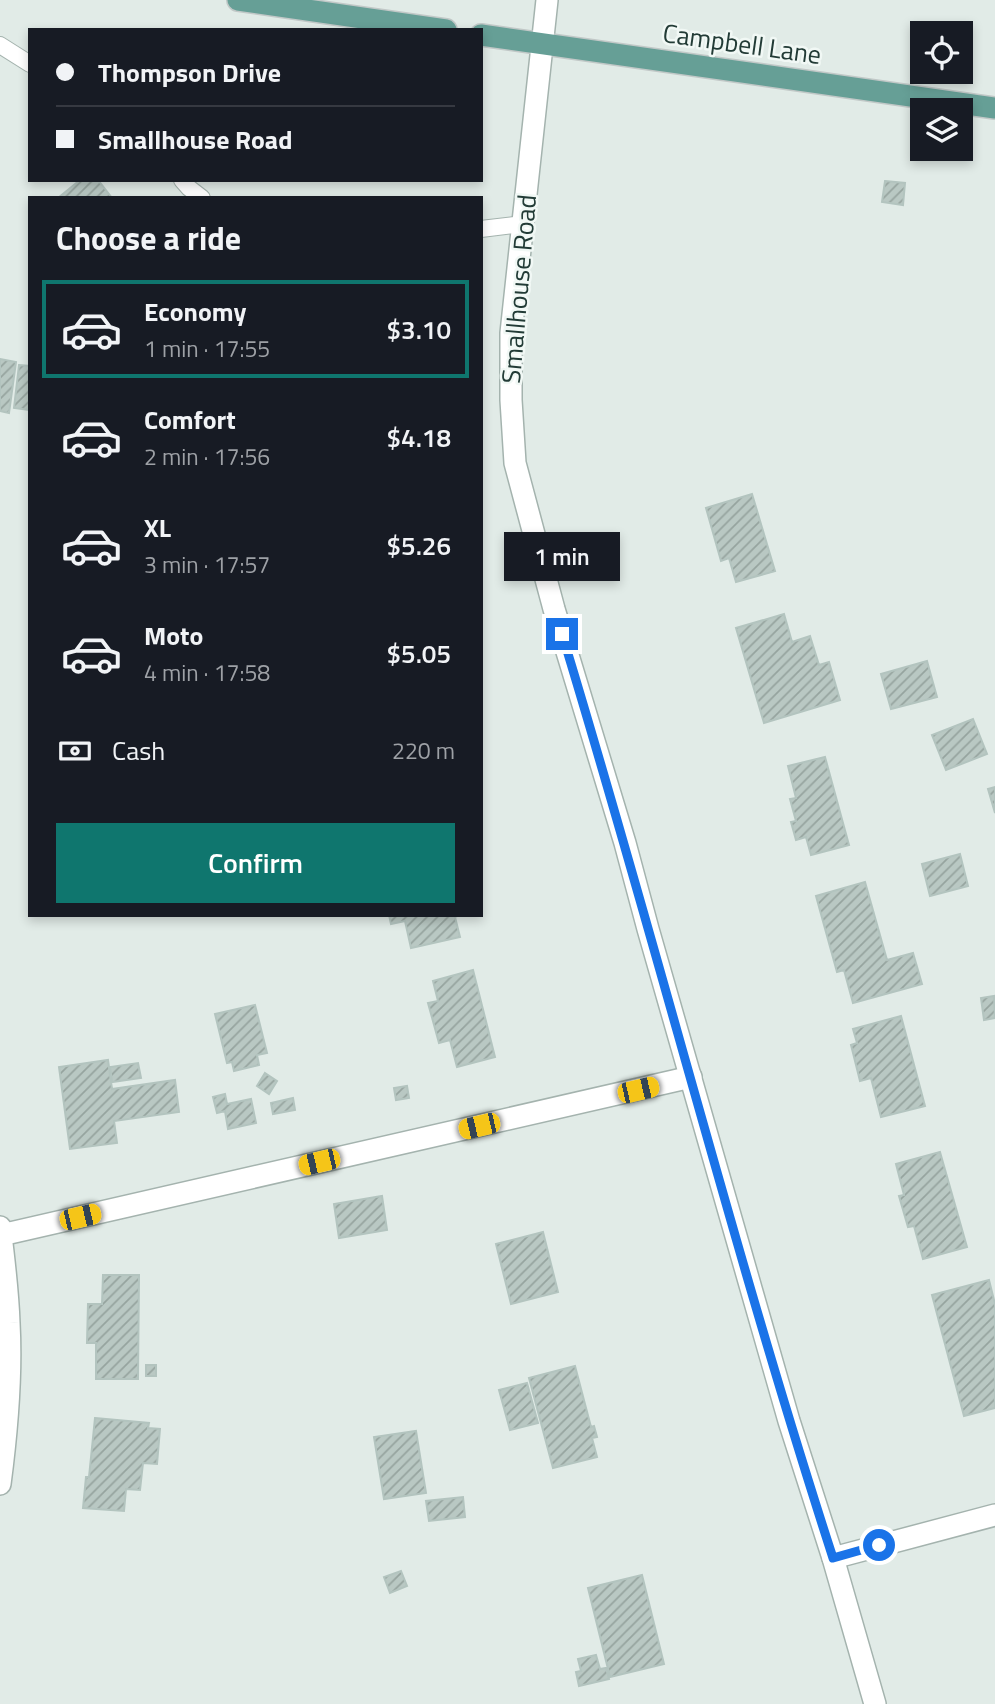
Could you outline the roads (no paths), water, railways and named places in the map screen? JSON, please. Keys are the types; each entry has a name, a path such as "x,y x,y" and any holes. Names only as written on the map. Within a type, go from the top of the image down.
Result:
{"main road":[{"path":"237,0 432,28"},
{"name":"Campbell Lane","path":"483,35 995,108"}],"street":[{"name":"Smallhouse Road","path":"547,0 511,333 510,400 515,463 554,609 601,759 789,1421 833,1558 875,1704"},
{"path":"1,1235 691,1077"},
{"path":"0,1227 9,1324 7,1426 0,1484"},
{"path":"833,1558 995,1515"}],"lane":[{"path":"0,45 28,63"},
{"path":"184,182 200,196"},
{"path":"483,229 523,224"}]}
